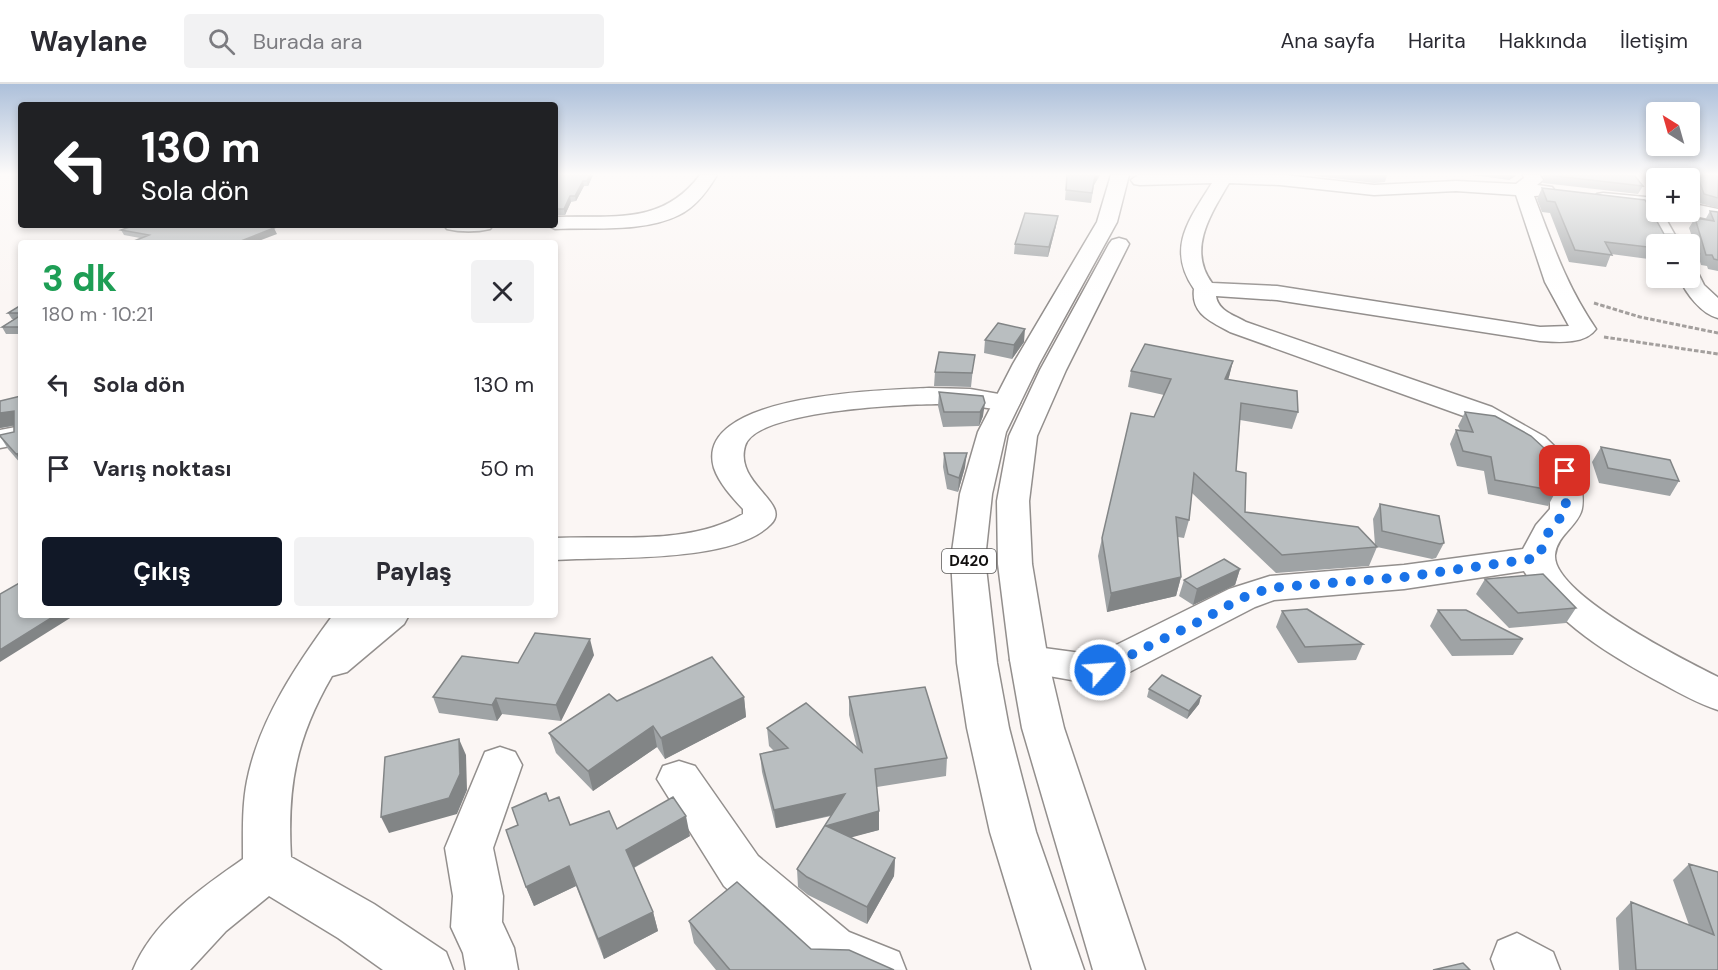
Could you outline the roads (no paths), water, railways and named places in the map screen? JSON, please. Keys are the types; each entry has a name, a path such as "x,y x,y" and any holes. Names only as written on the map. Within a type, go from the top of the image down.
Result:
{"main road":[{"path":"558,223 645,216"},
{"name":"D420","path":"1058,970 1013,832 988,728 977,663 968,559 979,483 992,432 1026,364 1110,216"},
{"name":"D420","path":"1119,970 1043,728 1029,660 1015,564 1013,501 1023,436 1053,370 1130,224 1131,216"},
{"path":"1202,216 1188,248 1196,279 1205,289 1300,296 1540,334 1567,335 1579,332 1584,329 1567,305 1553,272 1537,216"},
{"path":"1695,288 1718,311"},
{"path":"1205,289 1204,299 1209,311 1238,327 1472,410 1508,426 1535,443 1565,471 1566,511 1549,531 1538,558 1544,576 1590,622 1626,646 1716,698"},
{"path":"558,549 670,544 709,539 745,529 759,518 759,507 737,481 728,462 730,445 740,430 761,419 788,410 926,396 965,396 1006,404"},
{"path":"0,438 18,435"},
{"path":"1029,660 1100,670 1242,598 1270,588 1404,577 1538,558"},
{"path":"267,869 266,824 272,769 291,716 351,618"},
{"path":"313,678 387,618"},
{"path":"492,970 488,948 476,927 478,896 469,848 500,765"},
{"path":"679,779 741,871 832,951 880,970"},
{"path":"159,970 209,911 267,869"},
{"path":"267,869 356,921 427,970"}]}
